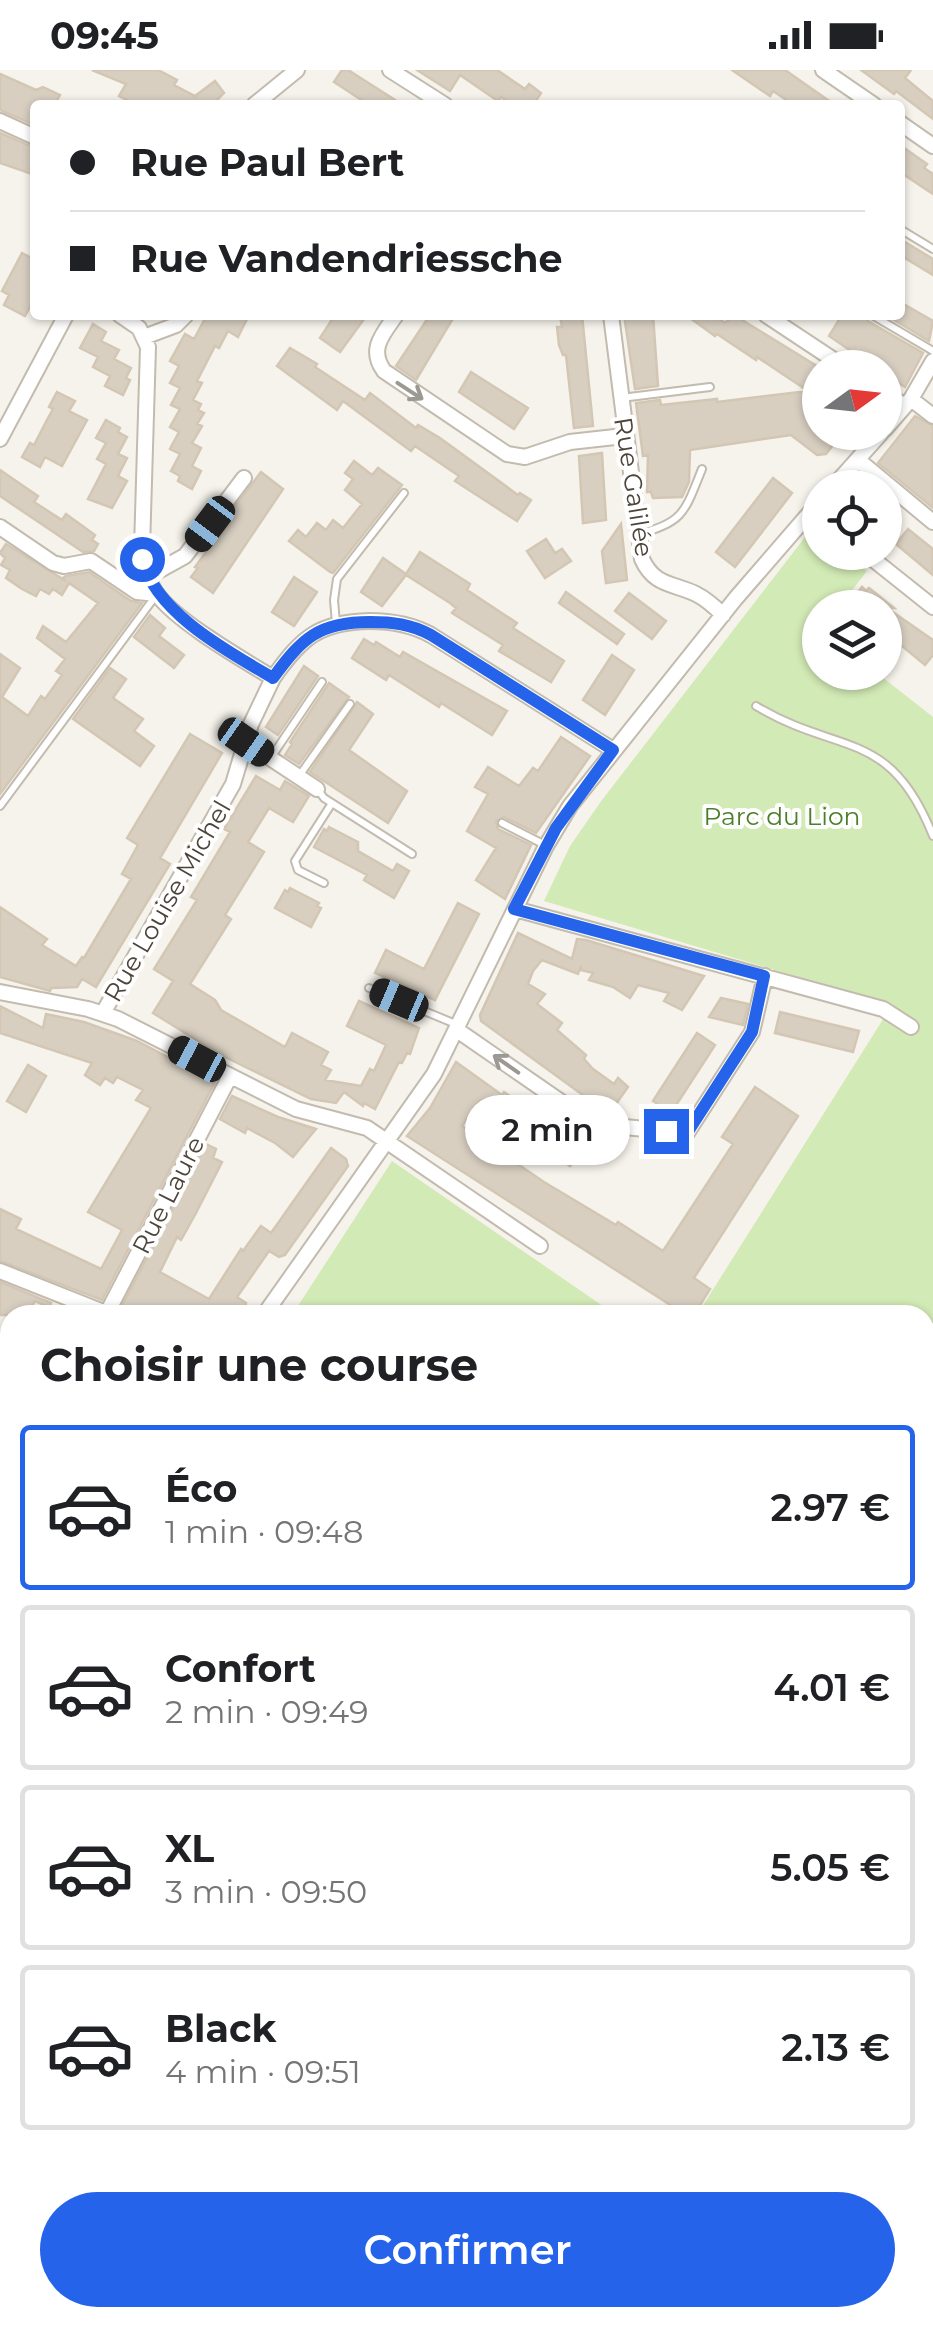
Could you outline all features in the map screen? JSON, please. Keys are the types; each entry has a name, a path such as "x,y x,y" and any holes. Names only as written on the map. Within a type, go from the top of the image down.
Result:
{"street":[{"path":"260,100 297,70"},
{"path":"390,70 437,100"},
{"path":"823,70 867,100"},
{"path":"0,121 30,135"},
{"path":"905,126 933,146"},
{"path":"0,439 63,320"},
{"path":"128,320 140,328 149,356 142,534 148,577 157,594 173,610 273,678"},
{"path":"144,337 180,320"},
{"path":"393,320 376,348 384,371 507,454 525,457 570,442 624,436"},
{"name":"Rue Galilée","path":"612,320 642,559 652,577 697,594 724,614"},
{"path":"774,320 819,350"},
{"path":"902,410 933,361"},
{"path":"902,400 933,416"},
{"path":"849,470 867,450"},
{"path":"858,460 933,522"},
{"path":"148,577 185,556 244,478"},
{"path":"0,527 52,563 64,566 91,561 138,592 157,594"},
{"path":"271,1305 434,1074 514,909 570,806 724,614 802,527"},
{"path":"887,570 933,607"},
{"path":"336,623 391,622 420,629 613,750"},
{"name":"Rue Louise Michel","path":"103,1013 233,784 273,678 301,643 336,623"},
{"path":"246,742 317,789"},
{"path":"514,909 883,1009 911,1027"},
{"path":"458,1028 593,1124 687,1133 752,1032 764,976"},
{"path":"0,992 103,1013 132,1024 296,1109 367,1128 540,1246"},
{"name":"Rue Laure","path":"114,1305 230,1076"},
{"path":"0,1271 86,1305"}],"lane":[{"path":"905,232 933,249"},
{"path":"880,320 933,351"},
{"path":"620,398 710,387"},
{"path":"637,534 674,523 686,510 702,469"},
{"path":"336,623 337,579 404,492"},
{"path":"0,806 157,594"},
{"path":"270,759 322,682"},
{"path":"298,777 350,704"},
{"path":"756,706 859,748 888,765 915,795 933,836"},
{"path":"317,789 332,804 412,854"},
{"path":"324,883 298,870 295,861 332,804"},
{"path":"502,823 546,846"},
{"path":"369,988 458,1028"}],"green space":[{"name":"Parc du Lion","path":"802,541 802,570 867,571 852,590 802,590 802,690 899,690 933,717 933,1305 703,1305 892,1005 544,901 570,846"},
{"path":"392,1161 601,1305 298,1305"}],"building":[{"path":"92,70 158,70 177,80 174,85 195,96 215,81 224,93 217,100 127,100 119,96 126,84"},
{"path":"342,70 348,70 395,100 361,100 334,82"},
{"path":"417,70 497,70 525,89 529,84 541,93 536,100 497,100 460,75 450,91"},
{"path":"732,70 785,70 828,100 786,100 773,91 770,96"},
{"path":"861,70 911,70 905,78 933,101 933,119 896,91 894,94"},
{"path":"0,74 36,90 43,87 60,95 57,100 30,100 30,123 0,110"},
{"path":"0,133 30,146 30,173 0,163"},
{"path":"905,149 927,164 924,168 933,174 933,194 905,175"},
{"path":"905,242 933,259 933,275 905,258"},
{"path":"22,253 30,257 30,306 25,316 4,305 9,295 2,291"},
{"path":"905,305 933,321 929,341 894,320 905,320"},
{"path":"204,320 246,320 238,337 228,331 219,348 215,346 197,381 202,383 193,400 201,404 198,410 204,413 192,443 201,448 192,466 201,471 192,489 178,481 180,476 171,471 180,454 170,449 179,432 170,427 180,409 171,405 180,388 170,383 179,366 170,361 185,334 194,339"},
{"path":"332,320 363,320 340,352 320,338"},
{"path":"427,320 452,320 416,380 396,366"},
{"path":"561,320 582,320 593,426 574,428 566,355 559,345 557,327 562,327"},
{"path":"625,320 653,320 658,386 635,389"},
{"path":"693,320 742,320 802,357 802,387 757,357 756,360"},
{"path":"839,320 868,320 923,353 905,387 902,350 850,350 829,336"},
{"path":"93,324 106,332 101,341 119,350 114,359 131,368 123,395 105,386 110,376 93,367 98,357 80,348"},
{"path":"290,348 365,400 370,393 416,428 418,425 440,438 518,495 531,500 517,521 455,481 459,476 415,446 411,451 343,401 337,410 277,366"},
{"path":"471,372 528,408 514,429 459,392"},
{"path":"57,392 75,401 69,411 87,420 62,466 45,457 40,467 22,457 30,443 34,445 53,409 49,407"},
{"path":"802,392 802,443 791,435 690,450 689,482 682,497 653,498 647,492 648,455 643,456 636,403 717,402"},
{"path":"915,416 933,426 933,508 902,483 902,470 887,470 878,463 888,450 902,450 902,433"},
{"path":"106,420 127,437 118,454 127,458 118,476 127,481 112,508 88,499 106,464 97,459 106,443 96,438"},
{"path":"810,450 829,450 826,454 817,455"},
{"path":"602,453 606,520 583,523 579,456"},
{"path":"354,461 372,475 378,468 402,485 333,573 289,541 298,530 306,537 317,523 326,530 333,520 343,528 362,504 345,490 353,479 345,473"},
{"path":"0,470 38,496 34,502 62,520 66,514 95,535 92,540 98,544 94,551 83,552 0,496"},
{"path":"261,472 283,489 213,593 191,577 209,548 206,545"},
{"path":"773,478 792,493 735,567 716,552"},
{"path":"621,524 627,580 606,583 602,551"},
{"path":"908,529 933,549 933,575 902,549 902,536"},
{"path":"546,539 555,553 562,549 571,561 545,578 527,551"},
{"path":"6,544 66,581 66,576 89,572 131,601 142,603 0,794 0,654 20,668 2,697 28,716 62,675 56,671 65,659 37,638 43,626 66,642 98,603 69,583 62,595 53,589 49,594 40,589 36,596 22,589 6,578 10,570 1,565 5,558 0,553"},
{"path":"420,552 470,584 467,590 517,623 513,628 564,661 551,682 499,651 503,645 452,613 456,608 450,603 406,575 382,606 361,592 383,558 406,574"},
{"path":"294,577 317,592 294,626 272,612"},
{"path":"566,592 624,634 617,644 559,603"},
{"path":"629,593 666,621 652,639 615,611"},
{"path":"150,615 165,628 159,636 184,655 174,668 134,637"},
{"path":"902,618 933,640 933,655 925,665 902,646"},
{"path":"364,639 400,657 403,652 507,711 492,735 441,703 439,707 389,675 386,680 352,658"},
{"path":"612,655 634,670 605,715 583,700"},
{"path":"304,666 318,676 278,735 266,727"},
{"path":"110,668 126,679 113,698 143,719 134,731 154,746 140,766 73,719"},
{"path":"329,683 349,697 299,764 285,755"},
{"path":"357,702 373,714 349,750 407,791 388,823 310,772"},
{"path":"190,734 222,753 160,858 170,864 96,987 82,979 77,987 50,991 0,977 0,907 47,939 42,945 76,966 84,958 131,879 122,874 138,845 127,838"},
{"path":"561,737 590,756 536,833 504,817 496,821 498,829 531,845 505,899 476,880 496,848 467,831 488,794 475,787 488,767 519,786 533,768 538,771"},
{"path":"256,776 280,790 285,781 309,796 293,822 269,808 248,842 264,852 225,915 231,919 190,984 215,1000 221,1010 285,1047 292,1033 328,1052 321,1065 331,1070 325,1080 361,1086 370,1069 374,1071 386,1045 347,1026 359,1001 419,1028 410,1054 399,1062 375,1109 364,1103 363,1106 344,1092 336,1103 311,1099 219,1054 153,1013 173,981 154,969 197,900 191,897 230,832 224,829"},
{"path":"329,827 358,842 358,851 393,871 397,864 409,871 394,898 364,880 367,875 314,847"},
{"path":"290,888 319,903 321,908 311,927 275,908"},
{"path":"458,903 479,914 435,1000 375,973 386,950 424,969"},
{"path":"518,933 572,959 577,939 586,940 704,976 682,1010 664,1001 669,993 638,985 630,998 613,987 589,980 593,973 581,970 581,966 578,974 542,960 533,971 528,984 545,994 537,1004 562,1023 557,1030 586,1055 584,1059 593,1069 614,1084 618,1078 628,1087 609,1114 481,1021 480,1015"},
{"path":"721,998 748,1004 743,1025 709,1017"},
{"path":"0,1006 43,1028 46,1014 84,1022 137,1041 215,1082 102,1300 0,1261 0,1209 21,1219 16,1229 101,1269 122,1230 88,1212 151,1108 136,1100 143,1090 117,1077 113,1083 105,1078 100,1085 85,1075 92,1063 0,1033"},
{"path":"780,1012 859,1031 853,1052 775,1033"},
{"path":"697,1033 715,1045 671,1113 653,1101"},
{"path":"456,1062 583,1148 570,1166 480,1101 462,1126 544,1182 663,1251 733,1144 722,1137 755,1087 798,1116 694,1278 710,1289 700,1305 670,1305 407,1136 430,1108"},
{"path":"28,1065 46,1076 26,1112 7,1101"},
{"path":"232,1096 316,1129 293,1157 247,1128 245,1133 220,1119"},
{"path":"206,1144 216,1149 213,1158 222,1162 160,1272 209,1299 261,1226 271,1233 331,1148 346,1159 348,1166 285,1255 279,1257 269,1251 237,1297 246,1305 123,1305"},
{"path":"0,1282 51,1303 35,1301 32,1305 0,1305"}],"route":[{"path":"142,559 150,583 165,603 273,678 301,643 320,629 336,623 400,623 431,635 613,750 556,828 514,909 764,976 752,1032 687,1133 666,1131"}]}
